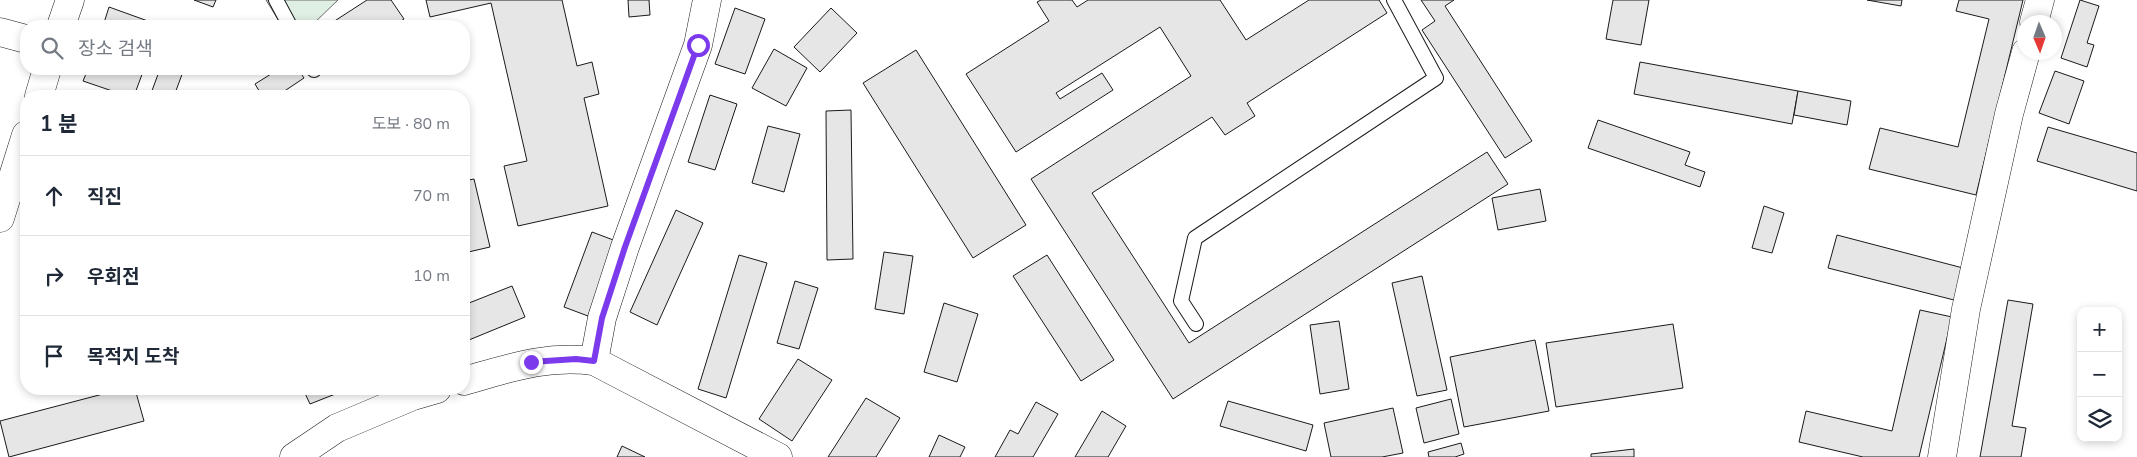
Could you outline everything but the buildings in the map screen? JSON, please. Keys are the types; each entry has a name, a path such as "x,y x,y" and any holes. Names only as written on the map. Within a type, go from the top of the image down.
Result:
{"street":[{"path":"63,20 70,0"},
{"path":"594,361 602,318 625,247 698,45 707,0"},
{"path":"2036,15 2040,0"},
{"path":"0,32 20,37"},
{"path":"1942,457 1966,308 2009,114 2024,60"},
{"path":"41,90 45,75"},
{"path":"0,218 20,154"},
{"path":"470,379 531,362 576,359 594,361 778,457"},
{"path":"294,457 336,428 416,395"}],"lane":[{"path":"276,0 287,20"},
{"path":"1196,324 1181,301 1195,238 1436,78 1394,0"}],"green space":[{"path":"266,0 338,0 317,20 278,20"}],"route":[{"path":"531,362 576,359 594,361 602,318 625,247 698,45"}]}
